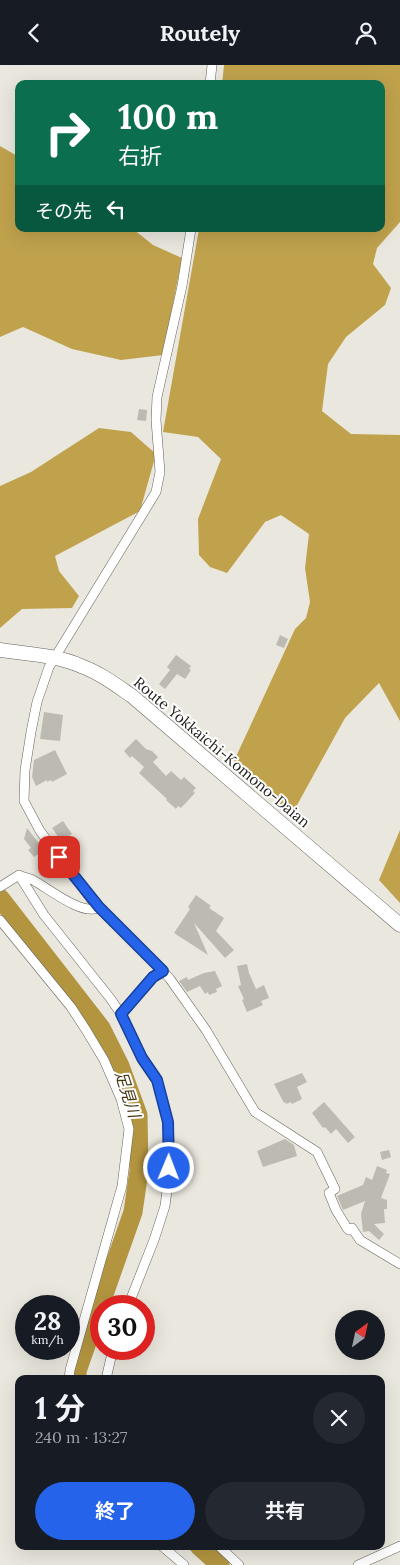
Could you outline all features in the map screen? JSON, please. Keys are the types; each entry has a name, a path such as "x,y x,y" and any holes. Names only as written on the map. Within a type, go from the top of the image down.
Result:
{"main road":[{"name":"Route Yokkaichi-Komono-Daian","path":"0,651 80,665 107,679 132,696 400,925"}],"street":[{"path":"210,80 212,65"},
{"path":"191,232 182,286 157,397 156,420 160,472 156,492 49,667 37,702 25,770 24,801 47,842 99,907 163,971 206,1030 254,1112 316,1152 335,1189 329,1193 336,1210 347,1228 349,1230 352,1228 360,1240 400,1264"},
{"path":"19,875 31,879 65,900 86,909 94,910 99,907"},
{"path":"0,887 19,875"},
{"path":"19,875 44,915 121,1014 142,1058 157,1080 168,1122 168,1183 164,1206 154,1240 132,1295"},
{"path":"0,920 71,1007 86,1029 104,1060 121,1099 129,1129 122,1187 70,1375"},
{"path":"121,1014 153,977 163,971"},
{"path":"107,1375 110,1360"},
{"path":"358,1565 374,1561 400,1546"},
{"path":"167,1550 184,1565"},
{"path":"223,1550 239,1565"}],"shaded area":[{"path":"224,65 400,65 400,222 377,248 373,264 391,288 385,305 346,337 328,364 322,411 351,434 400,435 400,721 379,683 345,718 291,816 234,761 295,629 306,618 310,602 305,568 309,534 281,515 265,522 227,573 210,567 199,555 198,519 221,459 198,437 163,432 198,232 385,232 385,80 222,80"},
{"path":"0,146 15,155 15,232 137,232 153,245 182,258 163,355 121,360 72,349 23,327 0,337"},
{"path":"99,428 131,432 156,454 140,511 55,556 59,571 79,596 72,608 22,609 0,628 0,486 31,472"},
{"path":"400,830 400,903 379,880"}],"building":[{"path":"139,409 147,410 146,421 137,420"},
{"path":"280,635 288,639 284,648 276,645"},
{"path":"176,655 191,666 189,669 191,670 185,679 177,674 165,689 159,684 170,670 167,667"},
{"path":"44,712 63,715 60,741 40,739"},
{"path":"136,739 158,757 153,762 166,776 171,771 181,780 184,777 196,788 193,791 195,793 181,808 178,806 176,809 139,773 144,767 132,756 130,758 124,751"},
{"path":"55,750 67,774 52,782 51,780 47,782 47,780 36,786 32,777 34,760"},
{"path":"63,821 72,834 61,841 52,828"},
{"path":"27,828 44,850 34,857 28,850 31,848 24,839"},
{"path":"196,895 211,906 209,908 224,918 216,931 234,950 225,958 194,923 208,955 174,933 190,909 188,907"},
{"path":"247,964 256,989 264,985 269,998 261,1001 263,1005 247,1012 238,986 241,985 237,966"},
{"path":"215,971 222,986 216,989 217,992 209,995 208,992 205,994 200,986 187,992 179,981 187,977 188,980 204,973"},
{"path":"302,1073 307,1082 297,1087 302,1099 292,1104 291,1102 284,1103 274,1084"},
{"path":"324,1102 355,1137 348,1143 336,1129 331,1134 325,1127 323,1128 312,1113"},
{"path":"285,1139 294,1145 297,1156 263,1167 257,1151"},
{"path":"389,1150 391,1157 382,1160 380,1152"},
{"path":"377,1166 387,1170 386,1173 390,1174 381,1198 387,1200 387,1209 384,1209 385,1223 374,1224 384,1234 379,1240 369,1231 363,1232 361,1214 365,1201 343,1210 337,1196 363,1185 366,1177 372,1180"}],"waterway":[{"name":"足見川","path":"0,898 101,1028 120,1066 138,1115 139,1171 133,1212 77,1375"},
{"name":"足見川","path":"203,1550 220,1565"}],"route":[{"path":"59,857 91,899 163,971 153,977 121,1014 142,1058 157,1080 168,1122 169,1168"}]}
